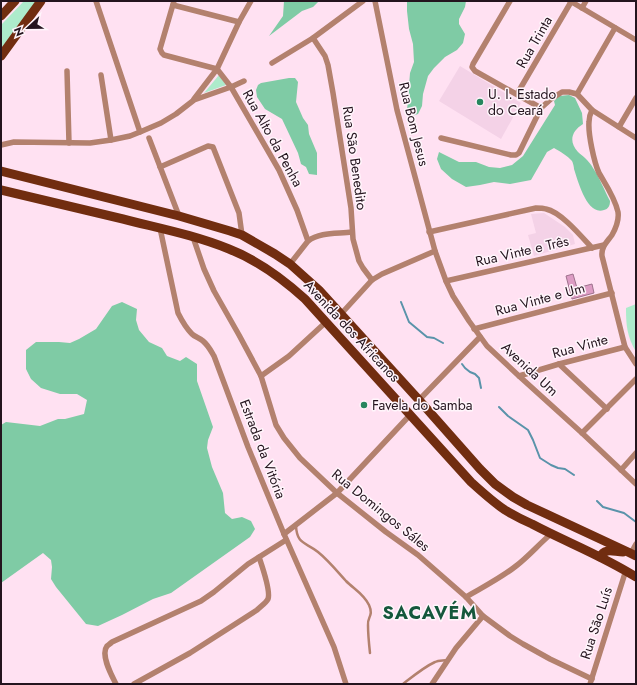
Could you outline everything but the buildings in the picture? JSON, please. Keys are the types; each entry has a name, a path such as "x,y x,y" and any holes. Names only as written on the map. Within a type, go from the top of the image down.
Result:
{"main road":[{"path":"1,16 15,1"},
{"path":"1,56 41,1"},
{"name":"Avenida dos Africanos","path":"1,171 179,216 230,231 269,250 290,264 319,290 495,484 512,497 527,505 632,554"},
{"name":"Avenida dos Africanos","path":"1,190 192,237 229,249 266,268 304,299 471,482 490,499 505,510 626,570 636,577"},
{"path":"192,237 196,221"},
{"path":"600,557 603,552 608,550 632,554"}],"street":[{"path":"96,1 140,132"},
{"path":"1,145 14,142 90,143 111,140 140,132 161,123 194,100 217,69 239,22 251,1"},
{"path":"272,63 313,38 363,1"},
{"name":"Rua Bom Jesus","path":"375,1 397,110 435,251"},
{"path":"510,1 472,67 475,71 541,108"},
{"path":"570,1 636,40"},
{"name":"Rua Trinta","path":"517,94 570,1"},
{"path":"582,8 586,1"},
{"path":"217,69 164,55 161,51 160,49 173,3 239,22"},
{"path":"577,94 615,28"},
{"name":"Rua São Benedito","path":"313,38 325,56 328,65 350,200 353,239 359,261 372,280"},
{"name":"Rua Alto da Penha","path":"217,69 231,87 279,170 297,210 308,241"},
{"path":"67,71 69,143"},
{"path":"100,75 111,140"},
{"path":"194,100 244,81"},
{"path":"441,138 516,155 520,153 541,108 562,92 577,94 592,110 636,138"},
{"path":"619,127 636,98"},
{"path":"592,110 588,123 595,160 598,171 616,205 618,214 615,229 601,252 625,347 636,364"},
{"path":"149,138 179,216"},
{"path":"160,167 208,146 213,147 239,213 242,236"},
{"path":"429,232 536,208 545,208 561,217 592,248"},
{"name":"Estrada da Vitória","path":"160,228 178,313 188,330 194,336 202,340 214,356 248,447 285,537 334,647 346,684"},
{"path":"290,264 308,241 319,235 352,232"},
{"name":"Rua Domingos Sáles","path":"192,237 214,291 240,335 261,376 276,424 284,438 300,458 337,493 418,555 466,598 483,616 523,644 591,681"},
{"name":"Rua Vinte e Três","path":"446,281 604,245"},
{"path":"340,314 372,280 382,274 435,251"},
{"name":"Avenida Um","path":"435,251 453,296 474,329 492,351 636,484"},
{"name":"Rua Vinte e Um","path":"474,329 612,293"},
{"path":"261,376 289,356 326,322"},
{"path":"419,400 480,337"},
{"name":"Rua Vinte","path":"519,376 625,347"},
{"path":"559,364 606,409"},
{"path":"582,433 636,380"},
{"path":"116,684 105,659 105,651 107,646 112,642 201,601 214,592 285,537 296,525 337,493 410,415"},
{"path":"621,470 636,453"},
{"path":"466,598 482,587 496,581 518,565 551,534"},
{"path":"632,554 636,544"},
{"path":"134,684 190,653 264,604 268,599 269,592 259,557"},
{"name":"Rua São Luís","path":"591,681 626,570"},
{"path":"432,684 456,648 483,616"}],"lane":[{"path":"296,525 298,537 302,542 318,552 348,582 364,595 372,611 367,624 370,653"},
{"path":"403,684 435,662 448,660"}],"shaded area":[{"name":"U. I. Estado do Ceará","path":"460,66 521,103 501,139 439,101"},
{"path":"544,213 565,227 573,235 575,244 534,256 528,235 536,233 531,214"}],"green space":[{"path":"24,1 37,1 1,49 1,25"},
{"path":"284,1 319,1 313,7 302,11 269,36 283,16"},
{"path":"407,1 466,1 465,7 459,19 459,24 465,34 463,43 457,50 445,57 428,76 423,94 422,106 418,114 412,116 407,111 410,73 414,62 413,44 409,29"},
{"path":"219,75 226,85 204,93"},
{"path":"295,78 298,82 296,102 308,125 309,134 317,153 317,175 309,174 306,167 301,164 298,153 282,119 265,109 257,97 256,90 258,85 261,83"},
{"path":"569,95 575,98 582,113 583,124 574,133 572,140 573,144 598,176 610,201 607,209 598,210 593,208 588,203 581,189 572,161 566,155 554,148 547,152 531,180 510,184 494,182 466,187 452,179 441,169 437,159 439,152 459,162 476,162 489,167 500,168 512,165 523,156 555,105 554,101 559,96"},
{"path":"122,302 137,309 136,320 139,330 149,342 162,348 167,356 180,361 186,357 197,364 197,381 213,427 208,440 207,448 212,467 223,493 225,513 232,519 242,517 251,521 255,529 250,537 171,593 153,599 98,626 86,624 56,587 51,579 51,560 43,553 1,583 1,425 6,422 40,426 58,419 65,419 84,414 87,400 77,394 60,394 41,388 31,379 26,369 26,350 36,342 70,343 79,339 96,329 112,306"},
{"path":"636,304 636,352 628,331 626,308"}],"waterway":[{"path":"401,302 409,322 427,337 434,338 443,343"},
{"path":"462,364 479,378 481,388"},
{"path":"499,407 508,416 528,430 540,458 551,465 565,469 574,475"},
{"path":"597,501 603,507 624,513 636,522"}],"place":[{"name":"U. I. Estado do Ceará","path":"480,102"},
{"name":"Favela do Samba","path":"364,405"}],"district":[{"name":"SACAVÉM","path":"430,613"}]}
